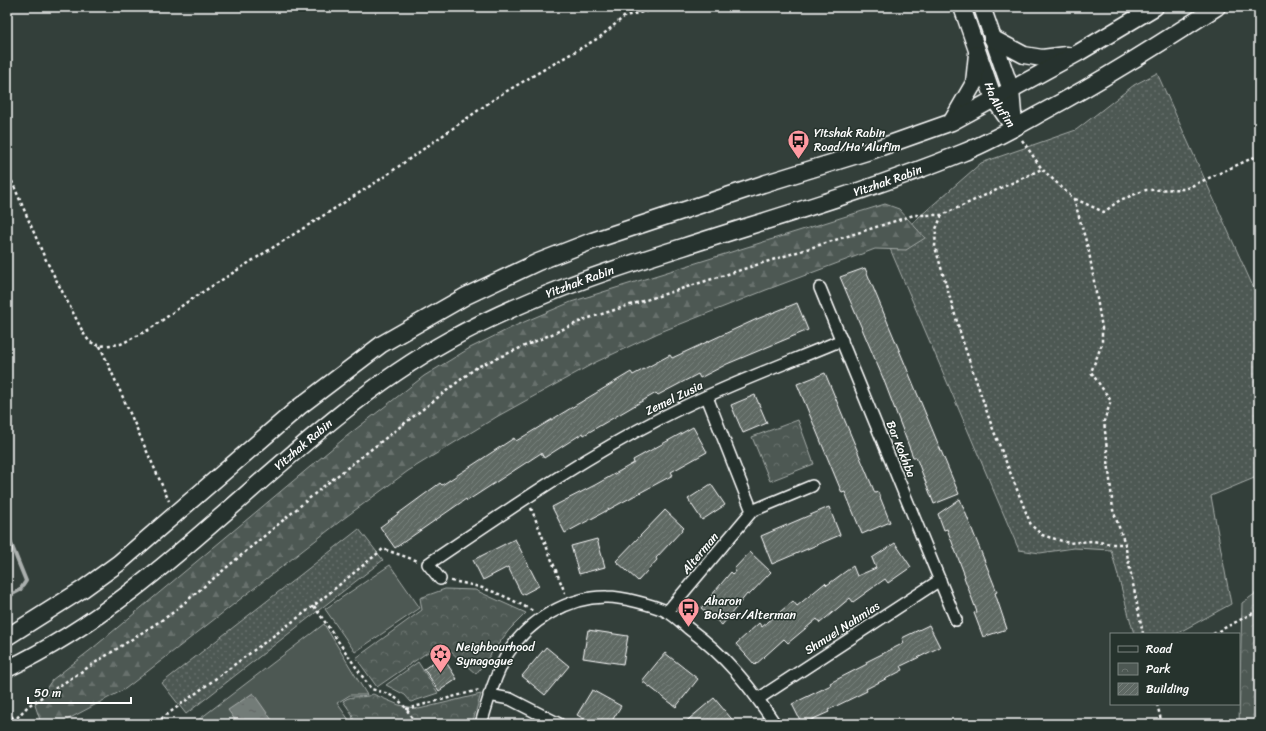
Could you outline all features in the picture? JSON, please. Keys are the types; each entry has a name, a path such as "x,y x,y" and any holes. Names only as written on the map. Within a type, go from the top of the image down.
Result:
{"main road":[{"name":"HaAlufim","path":"962,7 994,99 1014,128"},
{"name":"HaAlufim","path":"982,7 1011,90 1014,128"},
{"path":"7,637 83,589 119,563 299,407 382,344 473,293 538,262 592,241 763,184 870,151 952,122 1078,53 1155,7"},
{"name":"Yitzhak Rabin","path":"7,669 38,654 70,635 182,549 373,387 408,363 451,339 497,315 576,283 892,180 986,143 1105,78 1217,7"},
{"path":"992,38 1024,55 1042,58 1078,53"},
{"path":"952,122 974,83 977,51"}],"street":[{"name":"Bar Kokhba","path":"820,288 956,620"},
{"name":"Zemel Zusia","path":"428,564 596,454 661,418 707,396 842,340"},
{"path":"707,396 752,511"},
{"name":"Alterman","path":"667,612 752,511 812,486"},
{"path":"428,564 440,579"},
{"name":"Shmuel Nahmias","path":"758,699 940,580"},
{"path":"481,724 501,665 512,648 530,627 569,604 590,598 608,597 667,612 717,651 736,671 775,724"},
{"path":"491,691 559,724"}],"path":[{"path":"7,170 44,256 85,336 90,342 100,346 121,344 150,329 190,300 378,181 500,95 600,37 625,16 665,7"},
{"path":"1014,128 1042,169 1074,199 1104,212 1120,200 1146,190 1185,189 1259,155"},
{"path":"7,724 14,721 28,706 171,614 324,486 477,368 594,317 914,215 942,216 1042,169"},
{"path":"1074,199 1089,252 1102,328 1102,344 1091,372 1111,401 1104,421 1113,510 1125,544 1143,633"},
{"path":"942,216 936,229 935,247 963,342 991,424 1031,525 1042,535 1069,543 1092,541 1125,544"},
{"path":"100,346 175,514"},
{"path":"527,498 569,604"},
{"path":"164,724 161,719 314,606 383,549 428,564"},
{"path":"440,579 477,585 509,598 545,617"},
{"path":"314,606 371,689 387,693 399,699 416,724"},
{"path":"1216,633 1259,610"},
{"path":"406,709 491,691"},
{"path":"1157,705 1162,724"},
{"path":"7,706 14,721"}],"green space":[{"path":"1157,73 1259,300 1259,476 1211,496 1231,604 1178,633 1134,633 1111,550 1074,548 1040,553 1019,550 888,244 981,163 1076,130 1134,85"},
{"path":"885,204 899,209 925,238 906,250 875,249 766,290 658,333 596,362 498,416 408,471 343,519 125,689 59,724 46,724 40,720 35,705 52,680 93,648 347,436 424,376 470,348 517,325 571,302"},
{"path":"798,420 814,464 770,481 752,437"},
{"path":"359,529 383,560 186,714 162,683"},
{"path":"390,565 420,608 355,652 325,609"},
{"path":"445,589 475,590 526,613 509,630 476,674 441,643 377,687 356,658 422,610 420,598"},
{"path":"1259,591 1259,724 1239,724 1242,603"},
{"path":"324,624 367,695 350,695 337,703 349,720 350,724 193,724"},
{"path":"418,662 438,693 411,702 405,695 386,685"},
{"path":"373,694 399,705 419,709 481,694 472,724 354,724 352,714 343,701 351,697 369,696"}],"water":[{"path":"253,693 274,723 287,720 294,724 238,724 228,710"}],"building":[{"path":"865,268 959,494 934,504 916,457 913,457 883,378 840,277"},
{"path":"797,303 808,330 727,364 700,378 698,374 658,395 656,393 584,435 583,433 544,458 541,453 467,501 466,499 395,548 380,527 440,483 442,485 514,438 516,441 631,372 633,375 670,355 672,358 757,319"},
{"path":"825,373 875,493 878,492 890,522 862,534 845,492 842,493 797,384"},
{"path":"755,395 767,423 743,433 731,405"},
{"path":"693,427 707,452 671,472 673,475 565,533 552,507 634,463 633,460"},
{"path":"711,484 725,505 702,520 688,499"},
{"path":"960,499 997,592 995,593 1007,629 983,637 974,613 977,612 964,577 965,576 947,529 944,530 938,514"},
{"path":"829,507 840,535 772,564 761,536"},
{"path":"665,510 684,528 656,558 657,560 638,581 616,561"},
{"path":"515,539 539,586 522,595 508,567 483,580 473,560"},
{"path":"597,539 605,567 579,574 571,546"},
{"path":"895,543 911,567 888,583 885,579 853,602 850,598 820,623 817,619 788,643 784,639 755,665 736,644 759,623 762,627 793,601 797,606 825,583 827,585 853,566 857,576 876,568 872,558"},
{"path":"750,552 771,572 749,595 747,594 722,625 701,608 731,572 733,574 736,572 734,569"},
{"path":"929,625 940,647 901,666 903,670 866,689 867,691 828,710 829,712 802,724 792,704 831,685 830,683 867,664 866,662 904,643 902,638"},
{"path":"588,630 628,636 623,664 583,658"},
{"path":"546,647 569,666 545,695 522,676"},
{"path":"665,653 698,679 676,707 642,681"},
{"name":"Neighbourhood Synagogue","path":"442,656 457,679 439,691 424,669"},
{"path":"592,690 621,706 610,724 593,724 577,715"},
{"path":"714,698 736,724 683,724"}],"waterway":[{"path":"7,534 26,581 20,590 7,597"}],"place":[{"name":"Yitshak Rabin Road/Ha'Alufim","path":"798,160"},
{"name":"Aharon Bokser/Alterman","path":"688,628"},
{"name":"Neighbourhood Synagogue","path":"440,674"}]}
